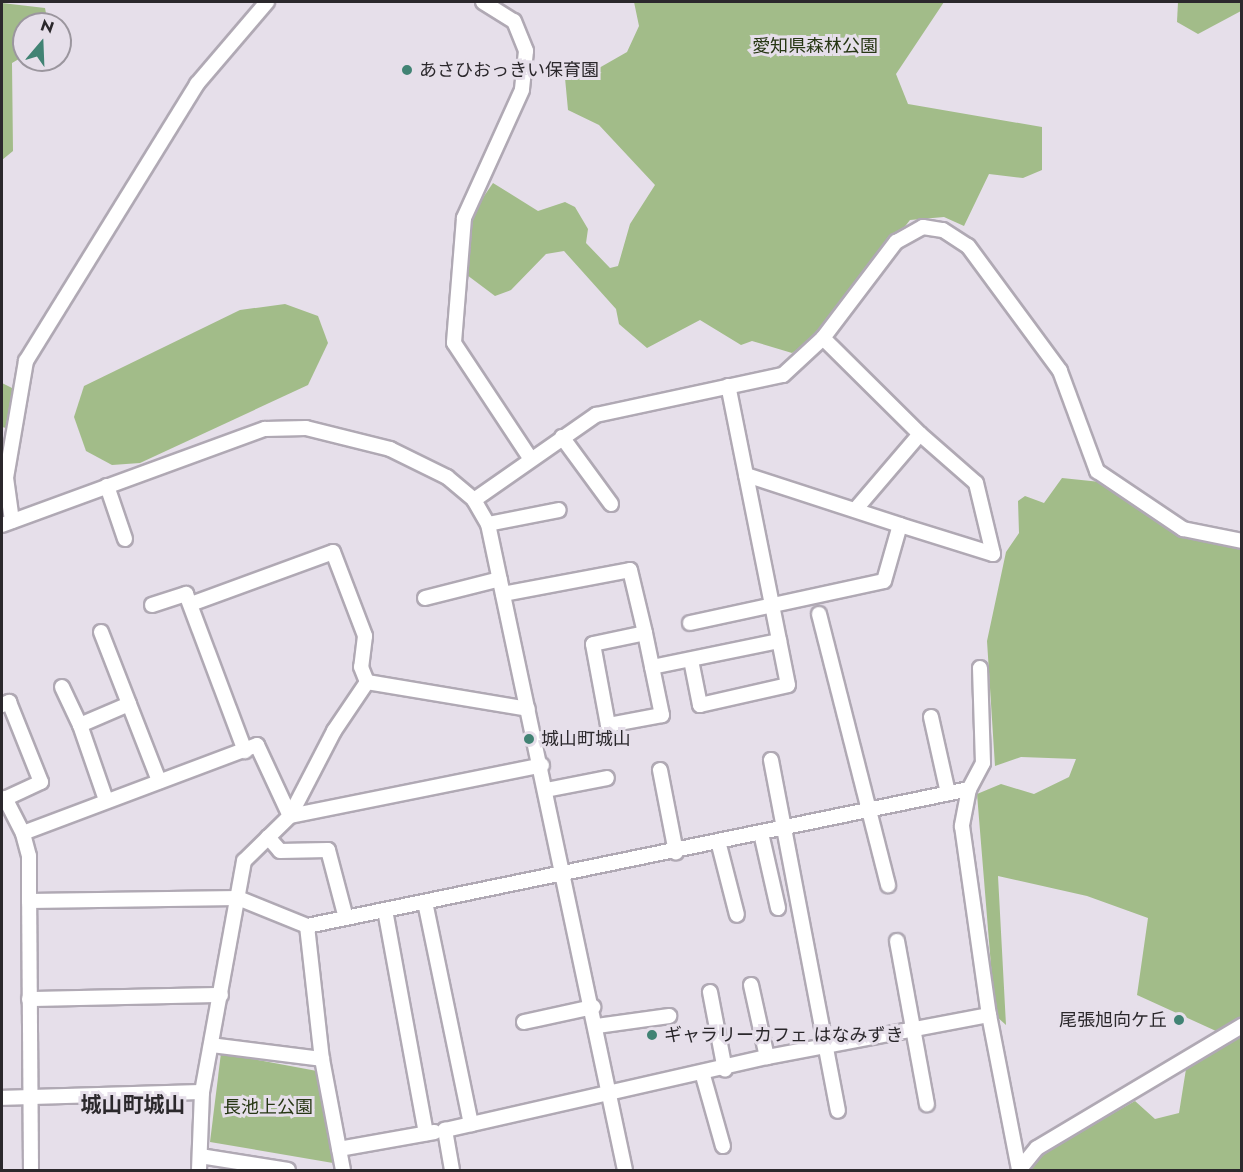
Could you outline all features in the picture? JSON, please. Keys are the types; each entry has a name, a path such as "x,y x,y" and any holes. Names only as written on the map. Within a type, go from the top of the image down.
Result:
{"street":[{"path":"267,2 197,84 26,361 6,478 7,523 265,429 306,428 390,449 447,477 474,500 488,524 542,765 562,873 593,1007 625,1170"},
{"path":"483,2 514,21 526,51 522,90 464,218 454,343 530,458"},
{"path":"474,500 530,458 596,415 783,375 822,338 896,242 923,227 943,230 968,246 1060,371 1097,471 1183,529 1242,541"},
{"path":"746,476 993,554 976,483 920,434 822,338"},
{"path":"691,660 699,705 788,686 728,386"},
{"path":"855,510 920,434"},
{"path":"562,437 611,504"},
{"path":"107,486 125,539"},
{"path":"488,524 560,510"},
{"path":"690,623 773,603 884,581 900,525"},
{"path":"191,604 333,552 365,636 361,667 367,682"},
{"path":"503,594 630,570 645,633 662,715 608,725 593,644 645,633"},
{"path":"425,598 500,579"},
{"path":"152,605 186,594 245,751"},
{"path":"819,614 867,810 888,885"},
{"path":"101,632 159,781"},
{"path":"652,667 779,641"},
{"path":"980,668 983,764 969,789 962,826 989,1015 1019,1170"},
{"path":"367,682 528,709"},
{"path":"199,1170 202,1092 244,861 290,816 334,731 367,682"},
{"path":"62,687 80,725 106,800"},
{"path":"2,705 9,702 41,782 3,799 23,833 30,856 31,1170"},
{"path":"80,725 129,704"},
{"path":"931,717 948,794"},
{"path":"23,833 106,800 257,746 264,752 290,816"},
{"path":"771,760 786,828 838,1111"},
{"path":"290,816 542,765"},
{"path":"660,770 676,852"},
{"path":"546,790 607,778"},
{"path":"29,901 238,898 308,926 562,873 676,852 718,841 969,789"},
{"path":"761,833 778,908"},
{"path":"268,837 280,851 328,850 346,918"},
{"path":"718,841 737,915"},
{"path":"425,902 471,1124"},
{"path":"385,910 426,1133"},
{"path":"308,926 321,1059 343,1170"},
{"path":"897,941 927,1104"},
{"path":"751,985 767,1057"},
{"path":"710,992 724,1070"},
{"path":"29,999 221,995"},
{"path":"524,1022 593,1007"},
{"path":"339,1149 445,1130 610,1091 702,1072 724,1070 767,1057 989,1015"},
{"path":"597,1026 669,1016"},
{"path":"1019,1170 1037,1148 1242,1026"},
{"path":"211,1045 321,1059"},
{"path":"702,1072 723,1146"},
{"path":"2,1098 202,1092"},
{"path":"445,1130 452,1170"},
{"path":"200,1156 288,1170"}],"green space":[{"name":"愛知県森林公園","path":"634,2 944,2 896,74 908,104 1042,127 1042,170 1023,178 989,174 964,226 944,217 910,220 820,335 792,353 752,341 741,345 700,320 647,348 619,324 616,309 564,251 546,254 511,290 495,296 467,275 471,215 493,183 538,211 565,202 575,207 588,229 586,243 610,268 618,266 630,224 655,185 599,125 568,110 565,78 592,72 627,52 639,26"},
{"path":"1178,2 1241,2 1241,11 1198,34 1177,22"},
{"path":"2,3 45,8 46,12 12,12 13,151 2,160"},
{"path":"285,304 318,316 328,343 308,385 140,463 112,465 86,451 74,417 84,386 240,310"},
{"path":"2,383 16,390 6,428 2,427"},
{"path":"1062,478 1110,483 1183,531 1241,544 1241,1020 1216,1031 1137,995 1148,918 1087,896 998,876 1006,1025 995,1015 977,794 1001,784 1034,794 1069,777 1076,759 1021,757 995,766 987,641 1006,552 1019,533 1018,501 1025,496 1044,503"},
{"path":"1241,1037 1241,1170 1026,1170 1042,1153 1135,1101 1155,1119 1179,1113 1186,1069"},
{"name":"長池上公園","path":"221,1053 317,1071 333,1163 210,1142"}],"place":[{"name":"あさひおっきい保育園","path":"407,70"},
{"name":"城山町城山","path":"529,739"},
{"name":"尾張旭向ケ丘","path":"1179,1020"},
{"name":"ギャラリーカフェ はなみずき","path":"652,1035"}],"district":[{"name":"城山町城山","path":"133,1105"}]}
